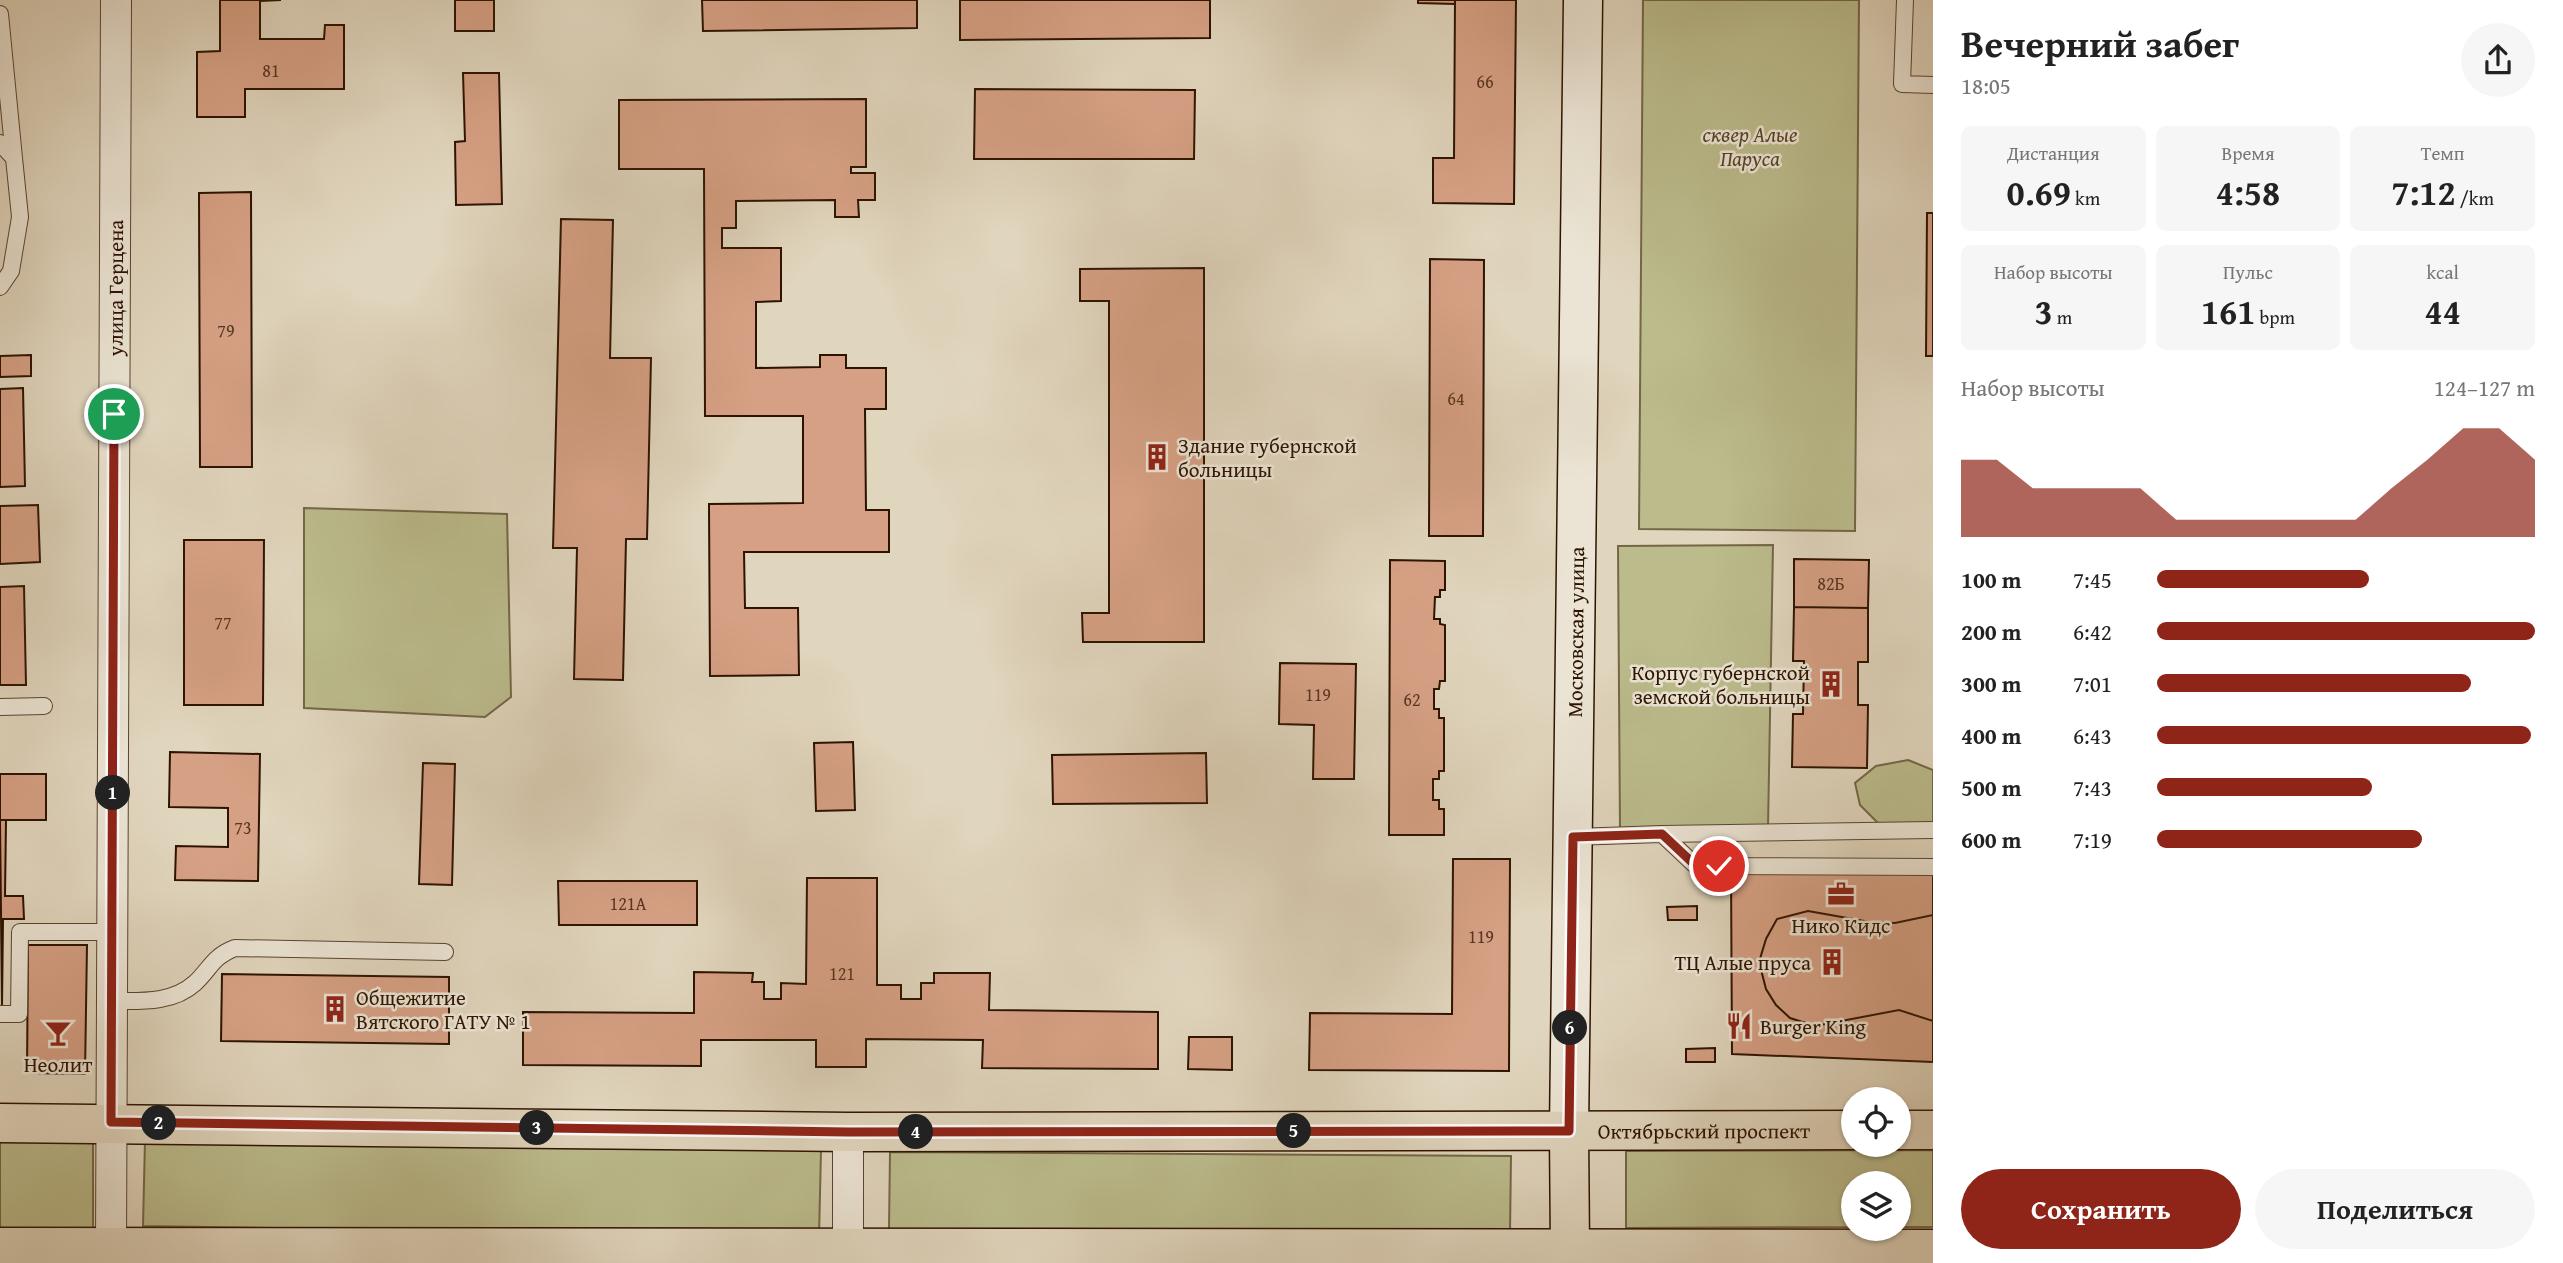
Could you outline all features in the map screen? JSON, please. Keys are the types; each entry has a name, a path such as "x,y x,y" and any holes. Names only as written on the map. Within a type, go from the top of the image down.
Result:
{"main road":[{"name":"Московская улица","path":"1570,1257 1569,1131 1583,0"},
{"name":"Октябрьский проспект","path":"0,1123 111,1122 848,1132 1841,1130"},
{"path":"1911,1130 1933,1130"},
{"path":"0,1247 425,1255 1570,1257 1933,1249"}],"street":[{"name":"улица Герцена","path":"111,1247 116,0"},
{"path":"848,1132 848,1256"}],"lane":[{"path":"1905,0 1902,84 1933,85"},
{"path":"0,14 20,217 11,271 0,287"},
{"path":"0,143 14,159"},
{"path":"0,707 44,706"},
{"path":"1573,837 1933,830"},
{"path":"1662,834 1696,866 1933,867"},
{"path":"0,1014 19,1014 20,932 112,932"},
{"path":"111,1001 159,1001 182,992 195,983 219,954 235,948 445,952"}],"green space":[{"name":"сквер Алые Паруса","path":"1643,0 1859,0 1855,531 1639,529"},
{"path":"304,508 507,514 511,697 485,717 304,708"},
{"path":"1773,545 1768,828 1620,831 1618,546"},
{"path":"1908,760 1933,770 1933,827 1883,828 1860,805 1855,783 1876,766"},
{"path":"0,1140 93,1140 93,1229 0,1229"},
{"path":"145,1140 821,1150 819,1237 143,1226"},
{"path":"1841,1150 1841,1157 1911,1157 1911,1150 1933,1150 1933,1227 1911,1227 1911,1171 1841,1171 1841,1227 1626,1228 1626,1151"},
{"path":"890,1152 1511,1156 1510,1233 889,1229"}],"building":[{"path":"220,0 281,0 260,1 260,39 324,39 325,25 344,25 344,89 245,89 245,117 197,117 197,52 220,51"},
{"path":"455,0 494,0 494,31 455,31"},
{"path":"702,0 917,0 917,28 703,31"},
{"path":"960,0 1210,0 1210,38 960,40"},
{"path":"1418,0 1455,0 1455,4 1418,3"},
{"path":"1455,0 1516,0 1514,204 1433,203 1433,158 1454,158"},
{"path":"463,73 499,73 502,204 456,205 455,142 465,141"},
{"path":"975,89 1195,90 1194,159 974,159"},
{"path":"866,99 866,167 851,167 851,173 875,173 875,200 858,200 859,217 835,217 835,200 736,201 736,228 722,228 722,248 781,248 781,301 756,302 756,368 820,367 820,355 846,355 846,368 886,368 886,409 865,409 866,510 889,510 889,552 744,552 745,608 798,608 799,675 710,676 709,504 803,503 803,416 705,416 704,169 619,169 619,100"},
{"path":"251,192 252,467 200,467 199,193"},
{"path":"1927,213 1933,213 1933,356 1926,356"},
{"path":"561,219 613,220 610,358 651,358 647,539 626,539 623,680 574,679 577,548 553,548"},
{"path":"1430,259 1484,260 1483,536 1429,536"},
{"name":"Здание губернской больницы","path":"1204,268 1204,642 1083,642 1082,613 1109,613 1109,301 1080,301 1080,269"},
{"path":"31,355 31,376 0,377 0,356"},
{"path":"23,388 25,486 0,487 0,389"},
{"path":"38,505 40,562 0,564 0,506"},
{"path":"184,540 264,540 263,705 184,705"},
{"path":"1794,559 1869,560 1868,608 1794,607"},
{"path":"1390,560 1445,561 1445,590 1440,590 1440,597 1435,597 1434,619 1440,619 1440,624 1445,625 1445,681 1440,681 1439,689 1434,689 1434,709 1439,709 1439,718 1444,718 1444,771 1439,771 1439,779 1433,779 1433,800 1439,800 1439,809 1444,809 1444,835 1389,835"},
{"path":"24,586 26,685 0,685 0,587"},
{"name":"Корпус губернской земской больницы","path":"1794,607 1868,608 1868,662 1858,662 1858,705 1868,705 1867,768 1792,767 1793,714 1803,714 1804,661 1793,661"},
{"path":"1280,663 1356,664 1354,779 1313,779 1314,725 1279,724"},
{"path":"853,742 855,810 816,811 814,743"},
{"path":"170,752 260,754 258,881 175,880 176,846 228,847 228,808 169,807"},
{"path":"1206,753 1207,803 1053,804 1052,755"},
{"path":"423,763 455,764 452,885 419,884"},
{"path":"0,774 46,774 46,820 0,820"},
{"path":"0,820 6,820 5,896 23,896 24,919 3,919 2,1007"},
{"path":"1453,859 1510,859 1509,1071 1309,1070 1310,1013 1452,1014"},
{"name":"ТЦ Алые пруса","path":"1731,870 1933,870 1933,1062 1732,1054"},
{"path":"807,878 877,878 877,985 901,985 901,999 921,999 921,983 934,983 934,973 990,973 989,1010 1158,1012 1158,1069 982,1068 983,1040 866,1039 866,1067 816,1067 816,1040 701,1040 701,1066 523,1065 523,1012 694,1013 694,972 753,973 752,982 764,982 764,999 781,999 781,983 806,984"},
{"path":"558,881 697,881 697,925 559,925"},
{"path":"1697,906 1697,920 1668,920 1667,907"},
{"path":"1808,911 1870,922 1895,923 1933,915 1933,1021 1899,1010 1815,1026 1790,1018 1776,1005 1766,989 1759,962 1766,939 1777,919"},
{"path":"28,945 87,945 85,1074 27,1073"},
{"name":"Общежитие Вятского ГАТУ № 1","path":"222,974 449,977 449,1044 221,1041"},
{"path":"1189,1037 1232,1037 1232,1070 1188,1069"},
{"path":"1715,1048 1715,1062 1686,1062 1686,1049"}],"place":[{"name":"Здание губернской больницы","path":"1157,457"},
{"name":"Корпус губернской земской больницы","path":"1831,684"},
{"name":"Нико Кидс","path":"1841,894"},
{"name":"ТЦ Алые пруса","path":"1832,962"},
{"name":"Общежитие Вятского ГАТУ № 1","path":"335,1009"},
{"name":"Burger King","path":"1739,1026"},
{"name":"Неолит","path":"58,1033"}],"route":[{"path":"114,414 111,1122 848,1132 1569,1131 1573,837 1662,834 1696,866 1719,866"}]}
